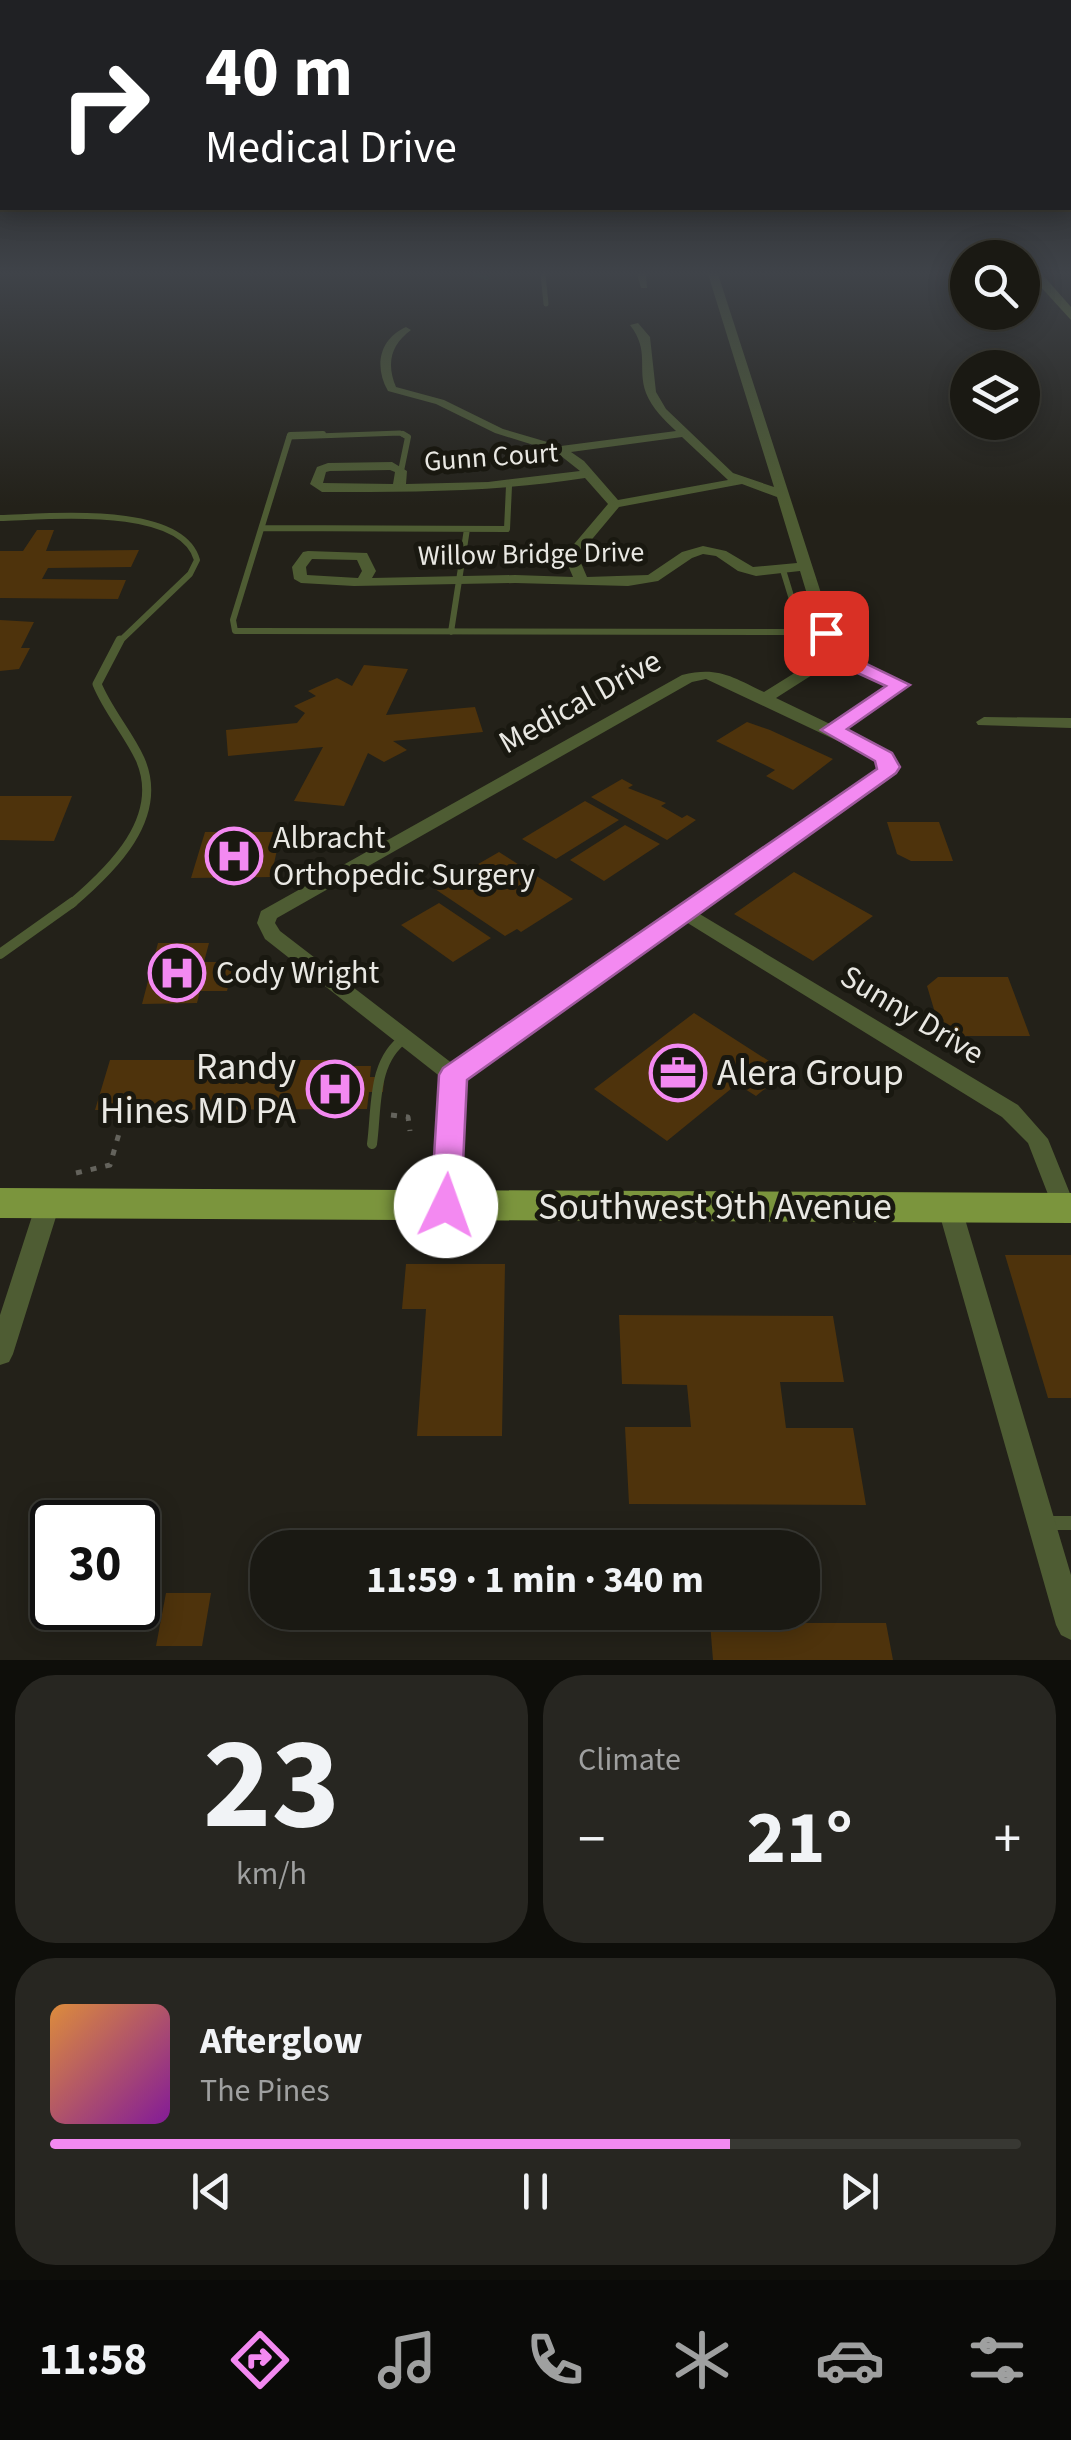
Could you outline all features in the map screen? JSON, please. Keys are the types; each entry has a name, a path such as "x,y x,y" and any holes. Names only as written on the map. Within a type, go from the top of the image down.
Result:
{"main road":[{"name":"Southwest 9th Avenue","path":"0,1204 1067,1208"}],"street":[{"path":"388,351 386,380 392,388 440,402 498,430 560,450 616,504"},
{"path":"646,351 650,392 683,433 729,476 781,494"},
{"path":"737,351 834,655 900,685 832,730"},
{"path":"560,450 683,433"},
{"name":"Gunn Court","path":"399,488 400,471 392,466 328,467 321,470 316,484 322,488 399,488 509,486 586,474"},
{"path":"580,578 571,556 616,504 741,481"},
{"name":"Willow Bridge Drive","path":"364,582 369,571 362,556 308,555 299,567 301,579 364,582 642,580 661,576 686,554 698,550 724,553 740,568 753,571 803,566"},
{"path":"766,698 834,655"},
{"name":"Medical Drive","path":"714,675 766,698 884,757 889,767 886,773 453,1075 272,935 266,923 268,915 687,678 714,675"},
{"path":"984,722 1071,723"},
{"name":"Sunny Drive","path":"686,913 1010,1110 1038,1139 1067,1208"},
{"path":"446,1206 453,1075"},
{"path":"0,1354 48,1204"},
{"path":"950,1208 1071,1625"}],"lane":[{"path":"400,471 408,436 400,433 290,435 232,620 235,631 802,632 782,570"},
{"path":"262,528 508,529 509,486"},
{"path":"0,518 140,522 187,538 198,560 194,570 129,628 101,670 97,684 140,762 147,787 139,819 123,854 91,889 0,954"},
{"path":"451,632 452,588 459,579 467,529"},
{"path":"372,1144 382,1063 390,1048 405,1038"},
{"path":"1042,1523 1071,1523"}],"path":[{"path":"408,1117 410,1131"},
{"path":"76,1173 110,1165 122,1123"}],"building":[{"path":"37,530 54,530 46,551 139,550 131,567 48,568 42,579 126,580 118,599 0,598 0,551 23,551"},
{"path":"0,620 34,622 21,648 30,648 19,669 0,671"},
{"path":"364,665 408,669 386,715 475,707 483,732 393,741 407,750 384,762 368,753 344,806 294,801 323,747 228,756 226,730 297,723 305,713 294,706 316,696 308,691 337,678 352,686"},
{"path":"747,722 833,759 793,790 766,776 775,770 716,741"},
{"path":"622,779 633,785 628,788 666,803 661,806 682,818 687,815 696,820 667,840 591,797"},
{"path":"0,796 72,796 54,841 0,840"},
{"path":"585,801 619,820 556,859 522,839"},
{"path":"887,822 939,822 953,861 911,861 897,854"},
{"path":"625,825 660,844 604,881 570,860"},
{"path":"205,832 281,832 271,877 191,878"},
{"path":"499,852 573,899 521,932 517,929 505,936 435,889"},
{"path":"794,872 873,916 813,961 734,914"},
{"path":"439,903 491,938 453,962 401,925"},
{"path":"158,943 209,943 204,962 234,962 227,991 200,991 197,1003 142,1004"},
{"path":"938,977 1008,977 1030,1036 942,1036 927,986"},
{"path":"694,1013 786,1072 756,1096 737,1084 667,1141 594,1089"},
{"path":"110,1060 340,1060 340,1066 371,1066 370,1077 384,1077 383,1092 369,1092 367,1109 95,1110"},
{"path":"1005,1255 1071,1255 1071,1398 1048,1398"},
{"path":"406,1264 505,1264 502,1436 417,1436 426,1309 402,1309"},
{"path":"619,1315 833,1316 844,1382 780,1382 786,1428 853,1428 866,1505 629,1504 625,1427 691,1427 687,1385 622,1384"},
{"path":"166,1593 211,1593 202,1646 156,1646"},
{"path":"820,1623 886,1623 893,1660 713,1660 711,1630 820,1630"}],"place":[{"name":"Albracht Orthopedic Surgery","path":"234,856"},
{"name":"Cody Wright","path":"177,973"},
{"name":"Alera Group","path":"678,1073"},
{"name":"Randy Hines MD PA","path":"335,1089"}],"route":[{"path":"446,1206 453,1075 886,773 888,762 878,752 832,730 900,685 834,655 826,633"}]}
